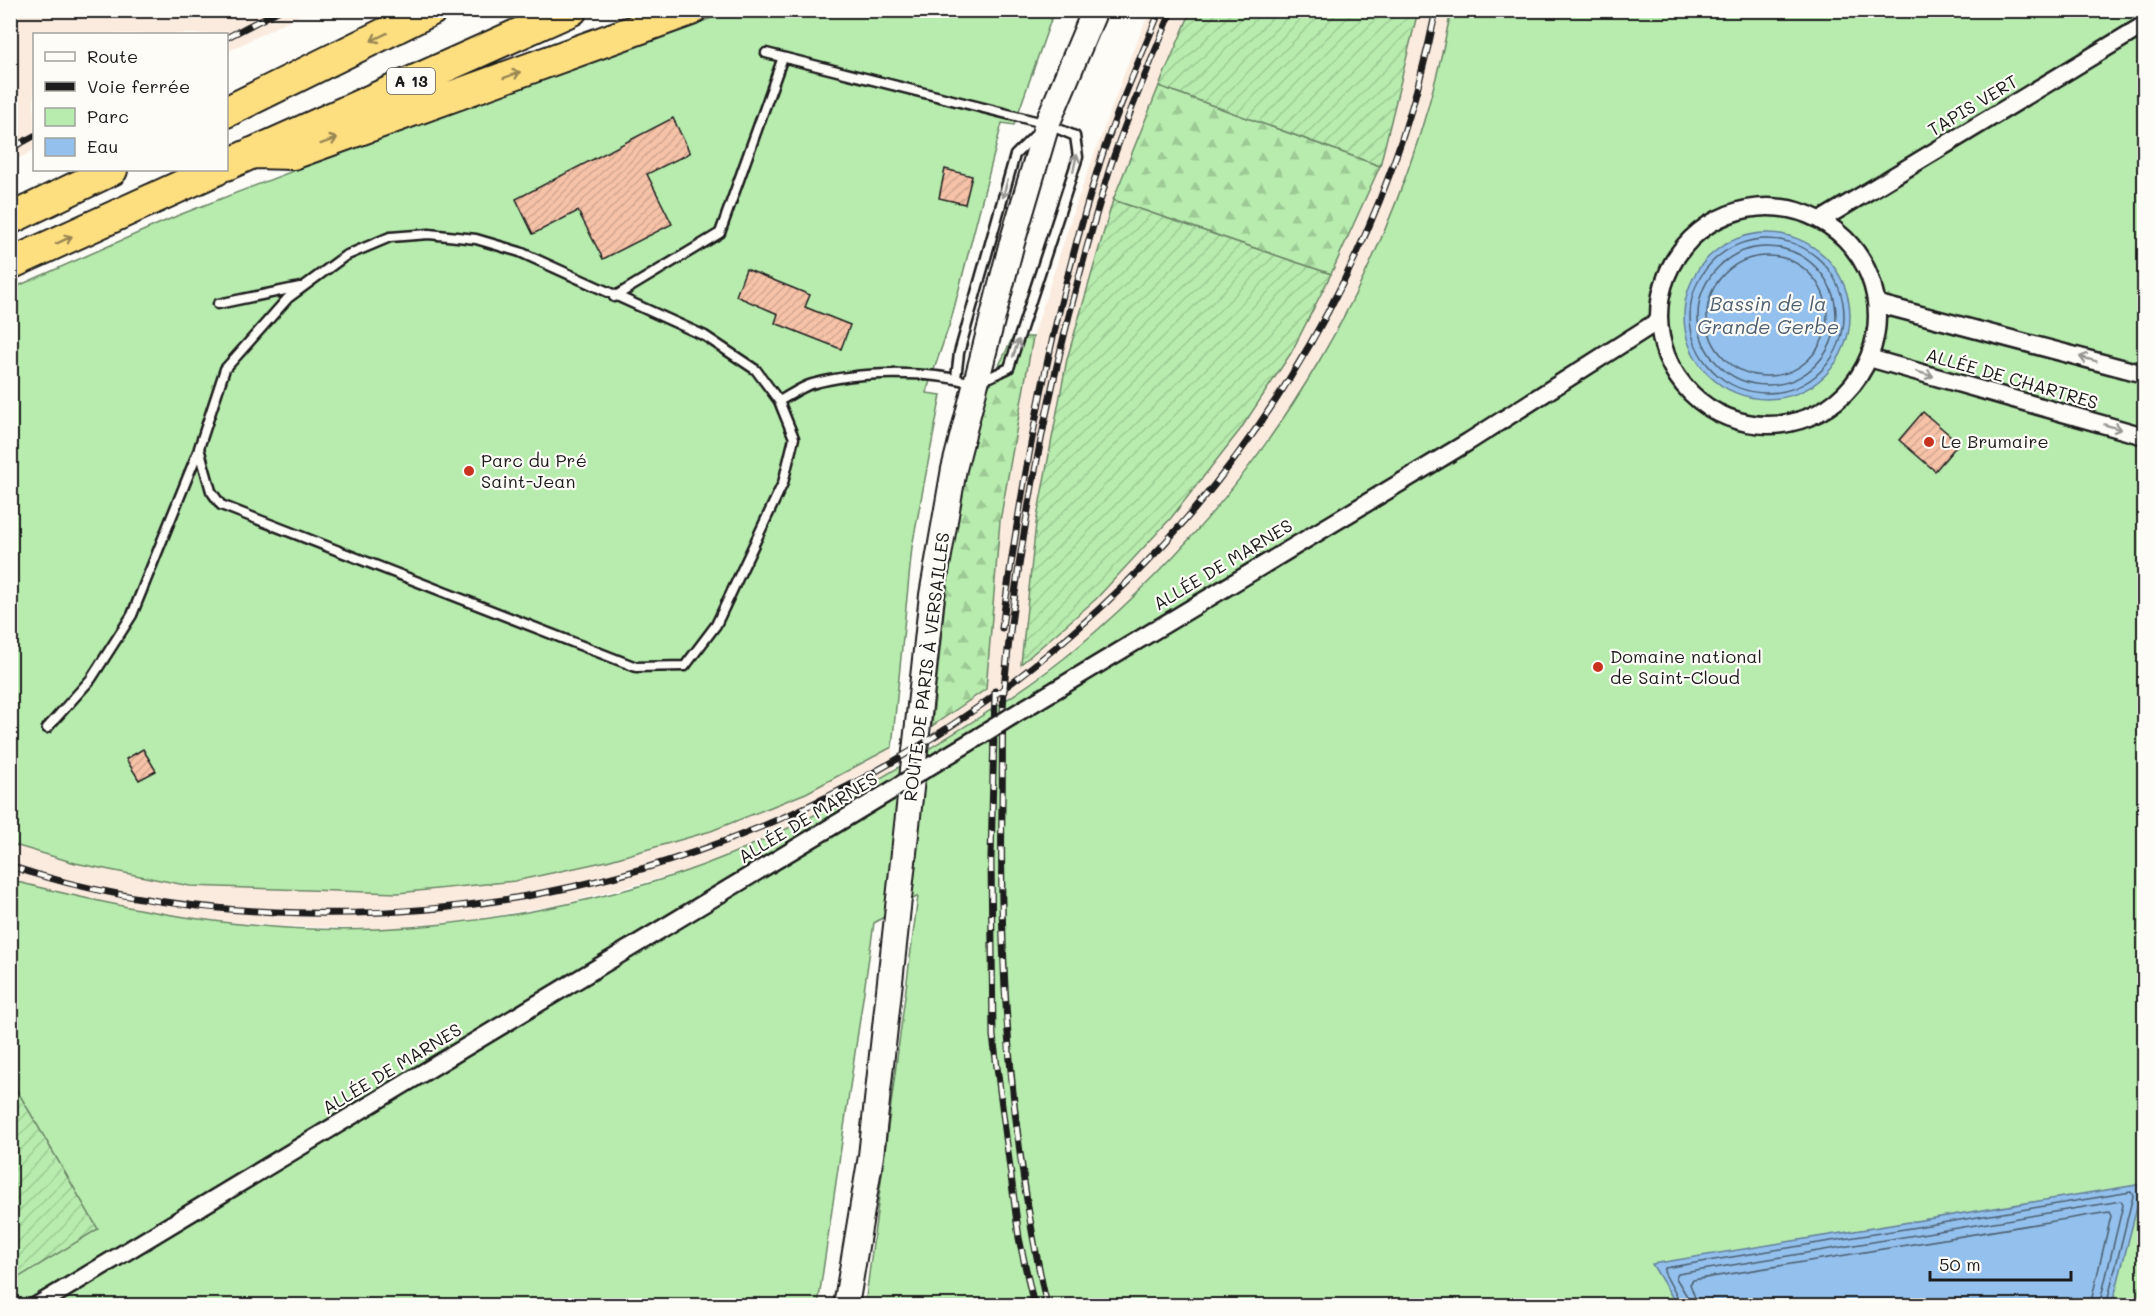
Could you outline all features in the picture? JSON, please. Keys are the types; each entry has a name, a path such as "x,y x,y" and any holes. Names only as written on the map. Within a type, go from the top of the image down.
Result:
{"highway":[{"path":"228,111 432,10"},
{"name":"A 13","path":"239,159 572,10"},
{"path":"239,159 293,154 691,10"},
{"path":"10,219 110,171"},
{"path":"10,264 214,171"}],"main road":[{"name":"ROUTE DE PARIS À VERSAILLES","path":"846,1305 871,1156 932,595 954,470 965,381 1047,124 1095,10"}],"street":[{"name":"TAPIS VERT","path":"1821,220 2145,26"},
{"path":"1754,208 1788,209 1821,220 1842,236 1855,249 1868,273 1879,304 1876,332 1869,358 1858,378 1843,396 1818,414 1789,424 1762,426 1744,423 1717,414 1700,403 1683,386 1666,355 1658,321 1662,286 1674,260 1692,237 1715,220 1754,208"},
{"name":"ALLÉE DE CHARTRES","path":"1879,304 2145,374"},
{"name":"ALLÉE DE MARNES","path":"36,1305 1468,442 1658,321"},
{"name":"ALLÉE DE CHARTRES","path":"1869,358 2145,436"}],"lane":[{"path":"766,53 1047,124 1075,136 1078,157 1009,368 965,381 913,375 855,377 810,384 779,401"},
{"path":"614,297 720,233 783,57"},
{"path":"47,728 91,679 132,615 199,448 225,369 288,298 345,256 390,237 429,234 476,239 520,252 614,297 705,336 756,370 779,401 794,438 783,483 716,626 685,666 636,668 221,505 211,491 199,448"},
{"path":"218,304 304,287"}],"shaded area":[{"path":"11,10 307,10 228,51 228,33 33,33 33,151 11,163"},
{"path":"1150,11 1191,11 1113,200 1067,359 1036,523 1021,664 1096,599 1171,518 1240,430 1291,353 1331,274 1380,166 1418,11 1451,11 1443,53 1412,158 1386,230 1351,305 1309,382 1257,458 1187,541 1120,610 1075,649 1027,685 933,746 932,726 986,689 1000,521 1033,337 1076,204 1131,55"},
{"path":"892,747 893,771 822,812 767,839 683,872 567,903 472,920 376,929 278,926 170,917 78,898 11,880 10,844 75,863 190,886 398,893 515,881 607,861 711,831 806,793"}],"green space":[{"name":"Parc du Pré Saint-Jean","path":"731,11 1054,11 1014,125 1002,123 951,320 926,393 941,395 912,547 892,747 806,793 711,831 607,861 515,881 398,893 190,886 75,863 11,844 11,289 179,215 329,157"},
{"path":"1191,11 1418,11 1380,166 1159,86"},
{"name":"Domaine national de Saint-Cloud","path":"1451,11 2144,11 2144,1305 865,1305 918,896 874,923 818,1305 11,1305 10,880 146,910 238,924 330,930 415,927 453,923 572,903 684,872 776,834 836,804 894,770 1002,702 1079,646 1149,582 1212,512 1269,438 1320,360 1363,278 1400,192 1429,103"},
{"path":"1159,86 1380,166 1331,274 1113,200"},
{"path":"1113,200 1331,274 1291,353 1240,430 1171,518 1096,599 1021,664 1036,523 1067,359"},
{"path":"1013,337 1033,337 1000,521 986,689 932,726 951,544 982,400"},
{"path":"11,1080 98,1229 10,1282"}],"water":[{"name":"Bassin de la Grande Gerbe","path":"1767,233 1799,240 1826,257 1843,284 1850,316 1843,348 1826,375 1799,392 1767,399 1735,392 1708,375 1691,348 1684,316 1691,284 1708,257 1735,240"},
{"path":"2143,1184 2112,1305 1677,1305 1652,1264"}],"building":[{"path":"673,118 690,153 647,174 672,224 603,259 578,211 533,234 516,199"},
{"path":"945,169 972,176 965,204 939,198"},
{"path":"746,269 810,295 805,307 850,325 841,349 775,323 778,314 736,296"},
{"path":"1923,412 1959,443 1935,471 1899,440"},
{"path":"143,749 156,771 139,780 126,759"}],"railway":[{"path":"228,37 280,10"},
{"path":"1002,628 1019,510 1041,393 1067,277 1106,143 1160,10"},
{"path":"1047,1306 1024,1182 1005,993 1002,867 1005,678 1021,549 1032,486 1074,296 1109,171 1172,10"},
{"path":"10,866 83,887 156,901 269,912 306,913 506,899 696,852 874,773 1034,665 1174,532 1291,377 1379,202 1436,10"},
{"path":"10,149 33,137"},
{"path":"995,691 991,859 993,1036 1019,1238 1034,1306"}],"place":[{"name":"Le Brumaire","path":"1929,442"},
{"name":"Parc du Pré Saint-Jean","path":"469,471"},
{"name":"Domaine national de Saint-Cloud","path":"1598,667"}]}
